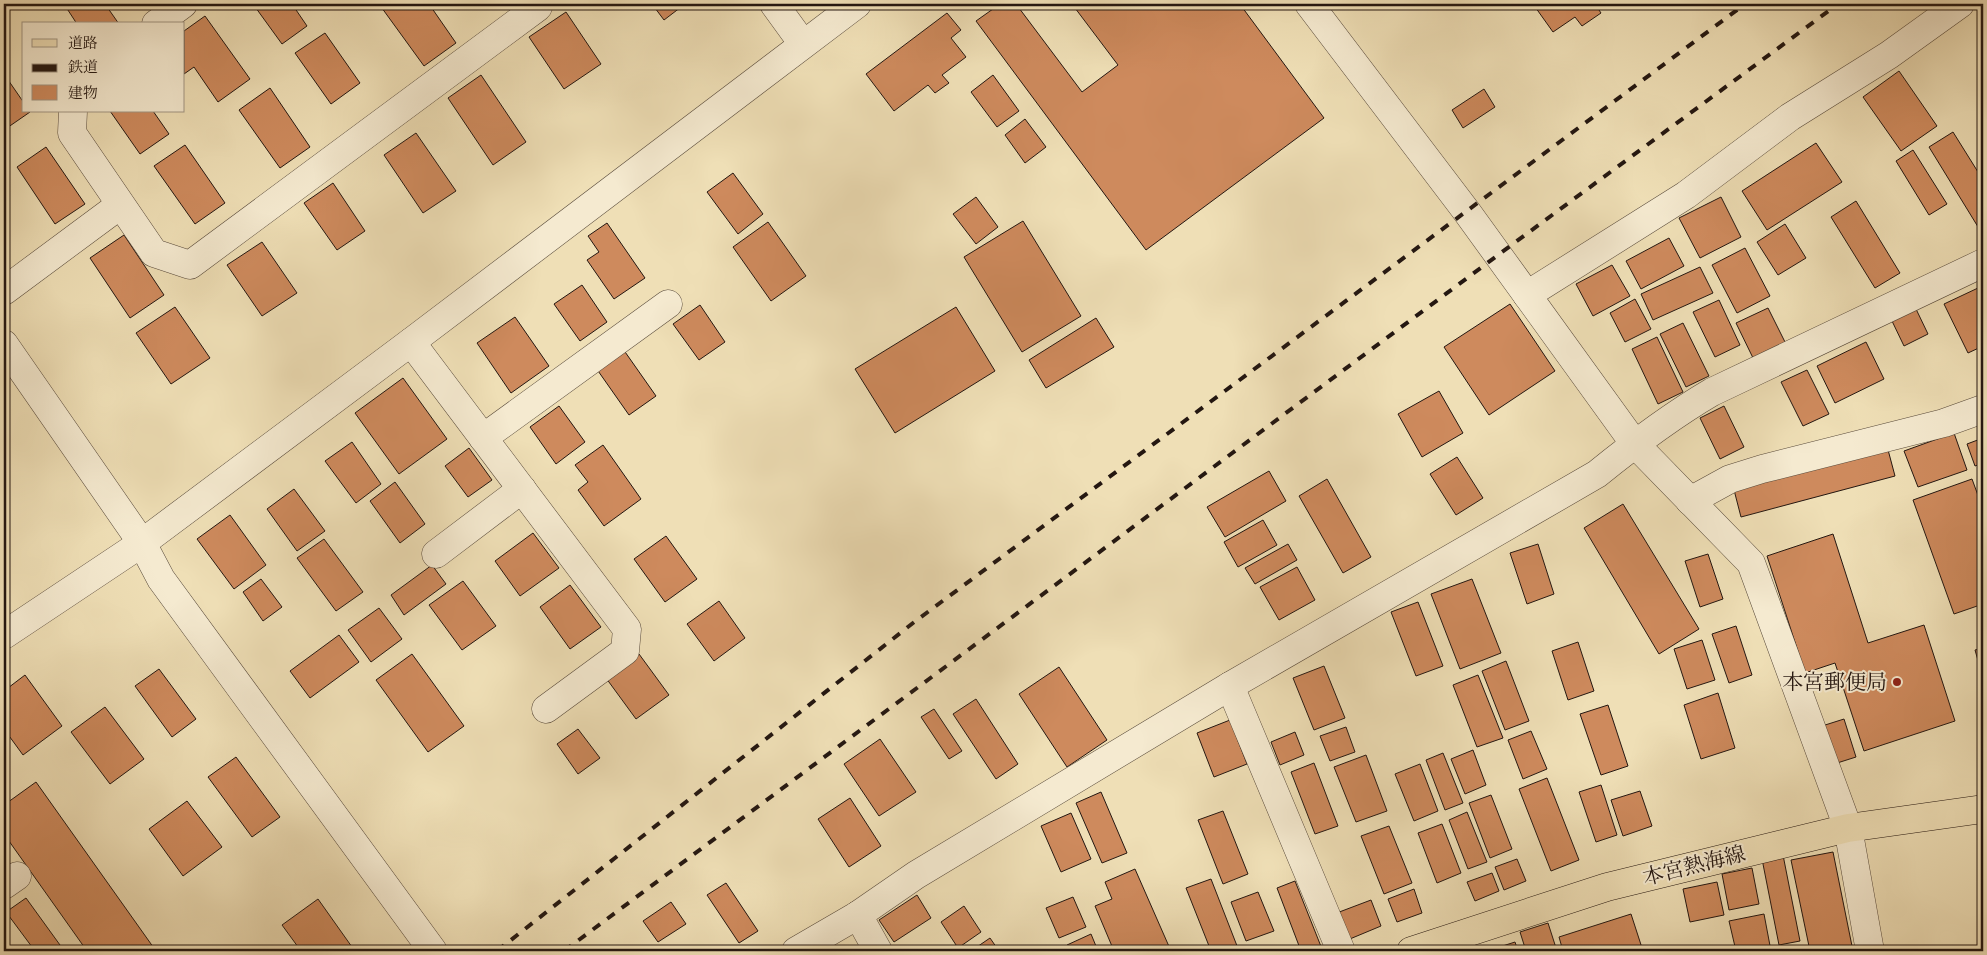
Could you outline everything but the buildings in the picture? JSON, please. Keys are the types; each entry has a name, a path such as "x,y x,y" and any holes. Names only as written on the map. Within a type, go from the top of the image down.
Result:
{"main road":[{"name":"本宮熱海線","path":"1411,951 1606,887 1848,828 1983,808"}],"street":[{"path":"159,22 183,4"},
{"path":"73,112 72,133 154,253 190,265 538,7 539,4"},
{"path":"774,4 803,44"},
{"path":"4,635 142,543 857,4"},
{"path":"1309,4 1467,212 1634,443 1751,562 1848,828 1870,951"},
{"path":"1527,295 1686,195 1790,117 1889,55 1960,4"},
{"path":"4,291 120,205"},
{"path":"796,951 858,915 916,875 1230,686 1597,474 1634,443 1680,411 1712,392 1983,263"},
{"path":"483,438 668,304"},
{"path":"411,342 626,629 625,651 546,710"},
{"path":"4,344 142,543 160,579 433,951"},
{"path":"1690,501 1730,479 1762,469 1944,423 1983,409"},
{"path":"436,554 522,489"},
{"path":"1230,686 1341,951"},
{"path":"858,915 878,951"}],"railway":[{"path":"497,951 913,623 1745,4"},
{"path":"564,951 1838,4"}],"place":[{"name":"本宮郵便局","path":"1897,682"}]}
